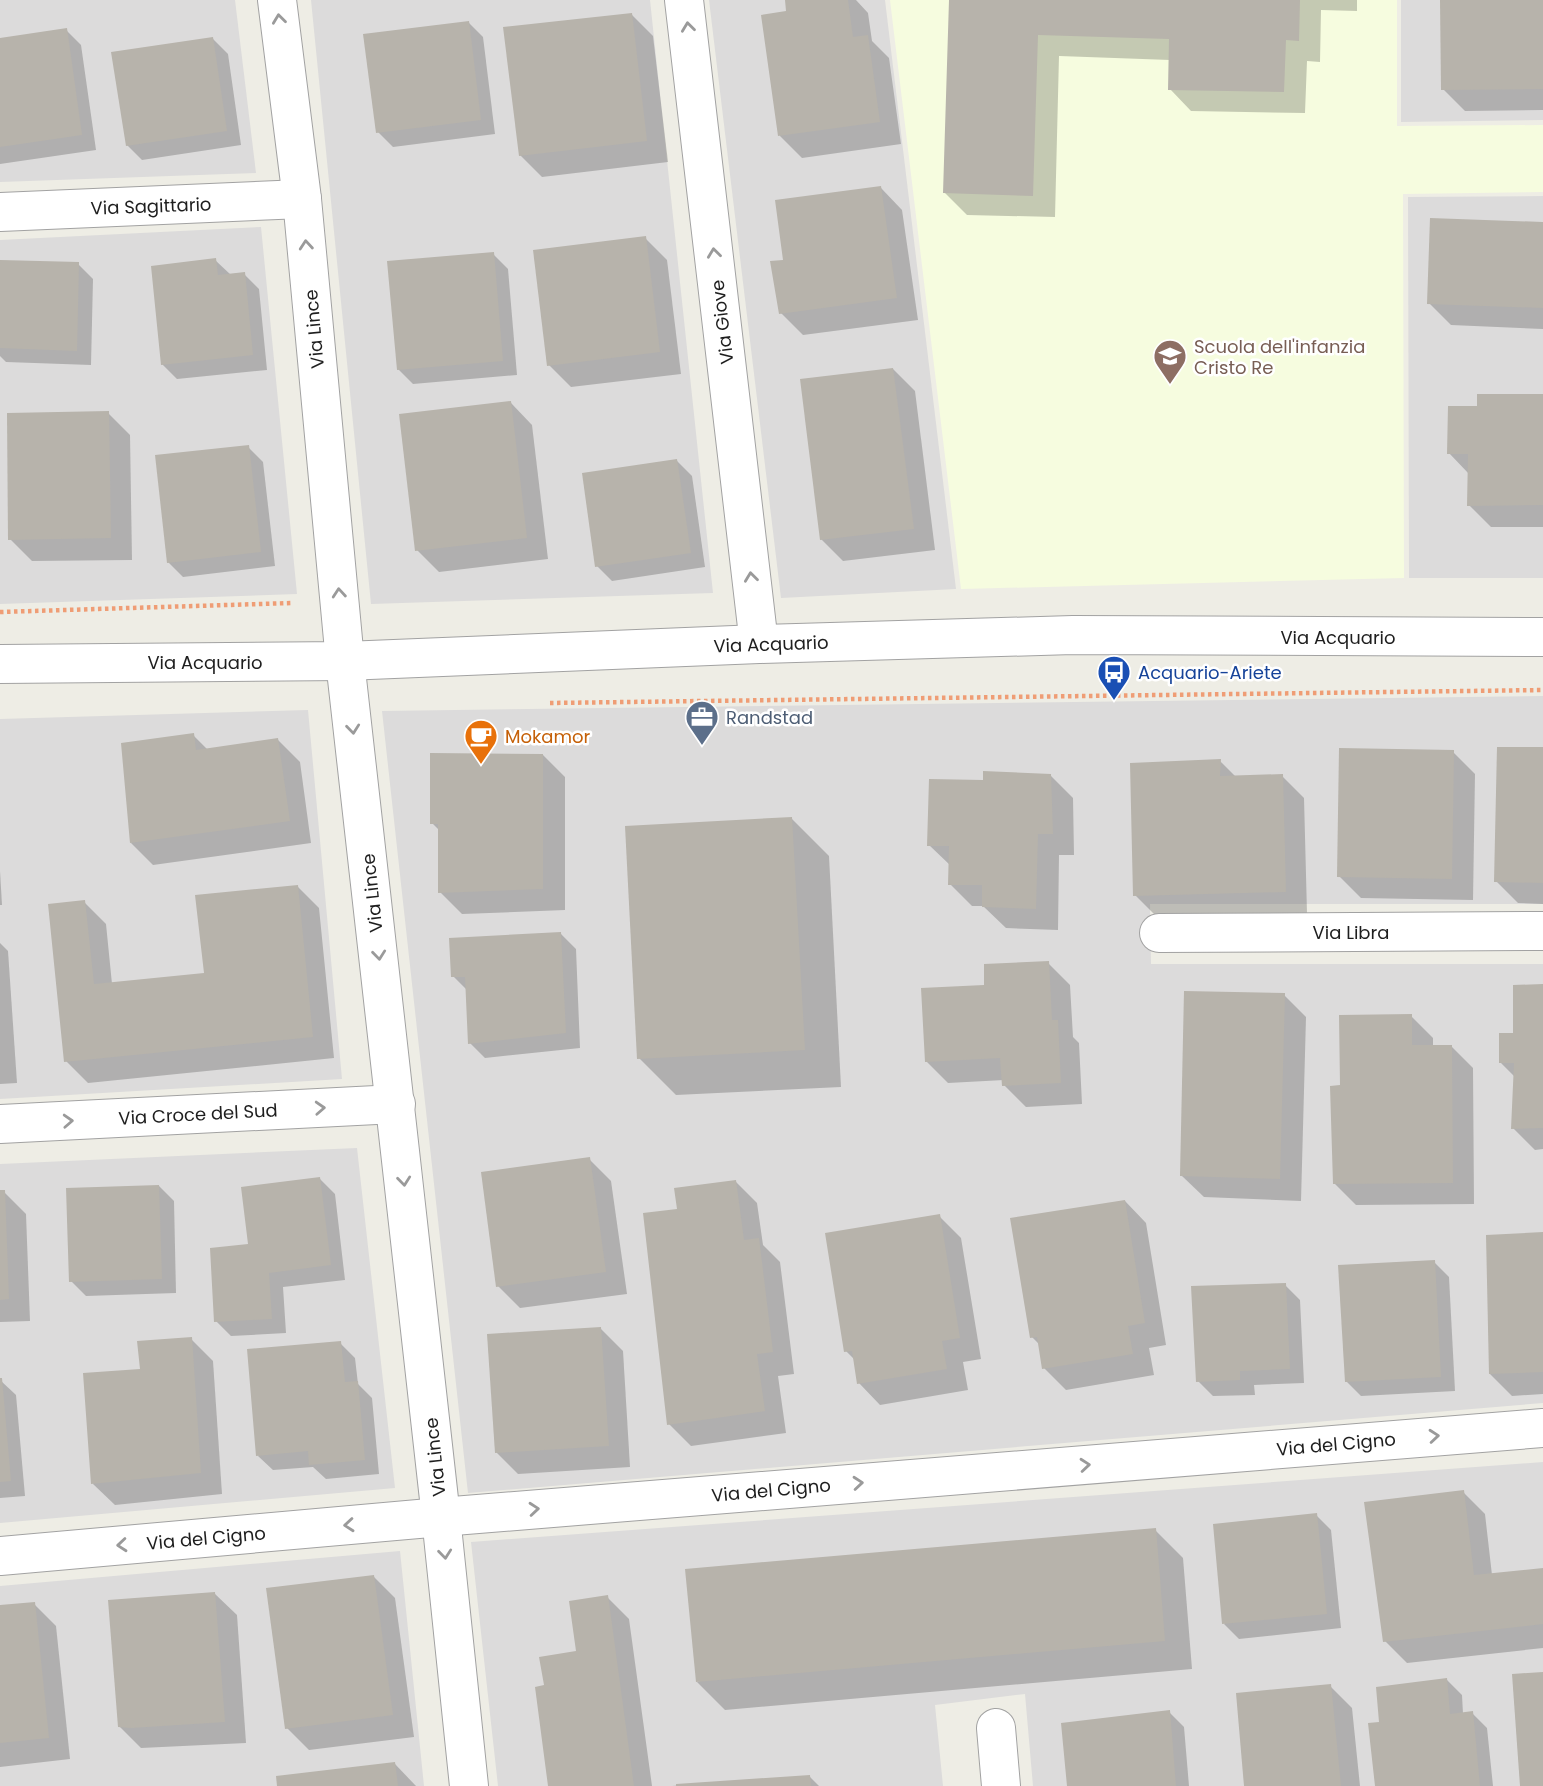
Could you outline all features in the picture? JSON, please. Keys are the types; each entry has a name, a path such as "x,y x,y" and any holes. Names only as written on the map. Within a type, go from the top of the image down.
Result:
{"street":[{"name":"Via Lince","path":"277,0 302,199 345,661 396,1104 469,1786"},
{"name":"Via Giove","path":"684,0 759,644"},
{"name":"Via Sagittario","path":"0,212 302,199"},
{"name":"Via Acquario","path":"0,663 345,661 759,644 1073,635 1543,637"},
{"name":"Via Libra","path":"1159,933 1543,931"},
{"name":"Via Croce del Sud","path":"0,1124 396,1104"},
{"name":"Via del Cigno","path":"0,1556 441,1517 1543,1428"},
{"path":"996,1728 1001,1786"}],"path":[{"path":"0,612 293,603 303,597"},
{"path":"547,703 1543,690"}],"shaded area":[{"path":"0,0 235,0 256,173 0,182"},
{"path":"311,0 650,0 713,593 371,604"},
{"path":"709,0 885,0 956,589 781,598"},
{"name":"Scuola dell'infanzia Cristo Re","path":"890,0 1397,0 1397,126 1543,125 1543,192 1403,194 1404,578 961,589"},
{"path":"1401,0 1543,0 1543,120 1401,122"},
{"path":"1543,196 1543,578 1409,578 1408,197"},
{"path":"261,227 297,594 0,604 0,240"},
{"path":"1543,696 1543,904 1150,904 1151,964 1543,964 1543,1403 468,1493 382,711"},
{"path":"308,710 342,1079 0,1099 0,719"},
{"path":"357,1148 395,1488 0,1523 0,1164"},
{"path":"1543,1462 1543,1786 1033,1786 1025,1694 935,1705 943,1786 498,1786 471,1542"},
{"path":"400,1551 424,1786 0,1786 0,1586"}],"building":[{"path":"785,0 848,0 853,37 868,35 880,122 778,136 761,15 786,11"},
{"path":"949,0 1300,0 1299,41 1286,40 1284,92 1168,90 1169,39 1038,35 1033,196 943,193"},
{"path":"1440,0 1543,0 1543,89 1441,90"},
{"path":"632,13 647,141 519,156 503,27"},
{"path":"469,21 481,120 376,133 363,34"},
{"path":"67,28 82,135 0,147 0,38"},
{"path":"213,37 227,131 126,146 111,52"},
{"path":"881,186 897,298 779,314 770,261 783,260 775,200"},
{"path":"1430,218 1543,222 1543,308 1427,304"},
{"path":"646,236 660,352 547,366 533,250"},
{"path":"494,252 503,361 397,370 387,261"},
{"path":"216,258 218,275 245,272 253,355 161,365 151,266"},
{"path":"0,260 79,262 77,351 0,348"},
{"path":"893,368 914,529 820,540 800,379"},
{"path":"1477,394 1543,394 1543,505 1467,506 1468,454 1447,454 1448,406 1477,406"},
{"path":"511,401 527,538 415,551 399,414"},
{"path":"109,411 111,538 8,540 7,413"},
{"path":"249,445 261,552 167,563 155,455"},
{"path":"677,459 691,553 595,567 582,473"},
{"path":"194,733 196,750 278,738 290,821 130,843 121,743"},
{"path":"1497,747 1543,747 1543,883 1494,882"},
{"path":"1339,748 1454,750 1452,879 1337,877"},
{"path":"430,753 543,754 543,889 438,893 438,824 430,824"},
{"path":"1221,759 1220,776 1283,774 1286,892 1133,896 1130,763"},
{"path":"983,771 1051,774 1053,834 1038,834 1036,909 982,907 982,885 948,885 949,846 927,846 929,779 983,780"},
{"path":"792,817 805,1050 637,1059 625,826"},
{"path":"298,885 313,1037 64,1062 48,904 85,900 94,984 204,973 195,895"},
{"path":"561,932 566,1033 468,1044 465,977 451,977 449,938"},
{"path":"1049,961 1052,1020 1058,1020 1061,1083 1002,1086 1000,1058 925,1062 921,988 984,985 984,964"},
{"path":"1543,984 1543,1128 1511,1129 1514,1063 1499,1063 1499,1033 1513,1033 1513,985"},
{"path":"1184,991 1285,993 1280,1179 1180,1176"},
{"path":"1412,1014 1412,1045 1452,1045 1453,1183 1333,1184 1330,1086 1340,1085 1339,1015"},
{"path":"590,1157 606,1272 496,1287 481,1172"},
{"path":"320,1177 331,1265 269,1273 272,1319 214,1322 210,1248 248,1244 241,1187"},
{"path":"736,1180 744,1240 759,1238 773,1352 757,1354 765,1411 667,1425 643,1213 677,1209 674,1188"},
{"path":"159,1185 162,1279 69,1282 66,1188"},
{"path":"0,1190 5,1190 9,1299 0,1300"},
{"path":"1125,1200 1145,1323 1128,1326 1133,1354 1042,1369 1037,1337 1030,1338 1010,1218"},
{"path":"940,1214 960,1338 942,1341 947,1369 857,1384 852,1351 844,1352 825,1233"},
{"path":"1543,1232 1543,1372 1489,1374 1486,1235"},
{"path":"1435,1260 1441,1377 1345,1382 1338,1265"},
{"path":"1286,1283 1290,1369 1240,1371 1240,1380 1196,1382 1191,1286"},
{"path":"601,1327 609,1446 495,1453 487,1334"},
{"path":"192,1337 201,1473 91,1484 83,1373 140,1369 137,1341"},
{"path":"341,1341 345,1382 358,1381 365,1460 309,1465 308,1451 256,1456 247,1349"},
{"path":"0,1378 11,1481 0,1482"},
{"path":"1464,1490 1474,1575 1543,1568 1543,1624 1383,1642 1364,1502"},
{"path":"1317,1513 1327,1614 1222,1624 1213,1524"},
{"path":"1156,1528 1165,1641 696,1682 685,1569"},
{"path":"374,1575 393,1715 285,1729 266,1588"},
{"path":"215,1592 225,1722 118,1727 108,1600"},
{"path":"608,1595 634,1786 548,1786 535,1687 544,1685 539,1657 576,1651 569,1601"},
{"path":"35,1602 49,1738 0,1743 0,1605"},
{"path":"1543,1672 1543,1786 1520,1786 1512,1674"},
{"path":"1447,1678 1450,1714 1473,1711 1480,1786 1375,1786 1368,1723 1379,1722 1376,1687"},
{"path":"1331,1684 1341,1786 1244,1786 1236,1693"},
{"path":"1170,1710 1176,1786 1067,1786 1061,1723"},
{"path":"395,1762 398,1786 277,1786 276,1776"},
{"path":"810,1775 811,1786 676,1786 676,1784"}],"place":[{"name":"Scuola dell'infanzia Cristo Re","path":"1170,386"},
{"name":"Acquario-Ariete","path":"1114,702"},
{"name":"Randstad","path":"702,747"},
{"name":"Mokamor","path":"481,766"}]}
